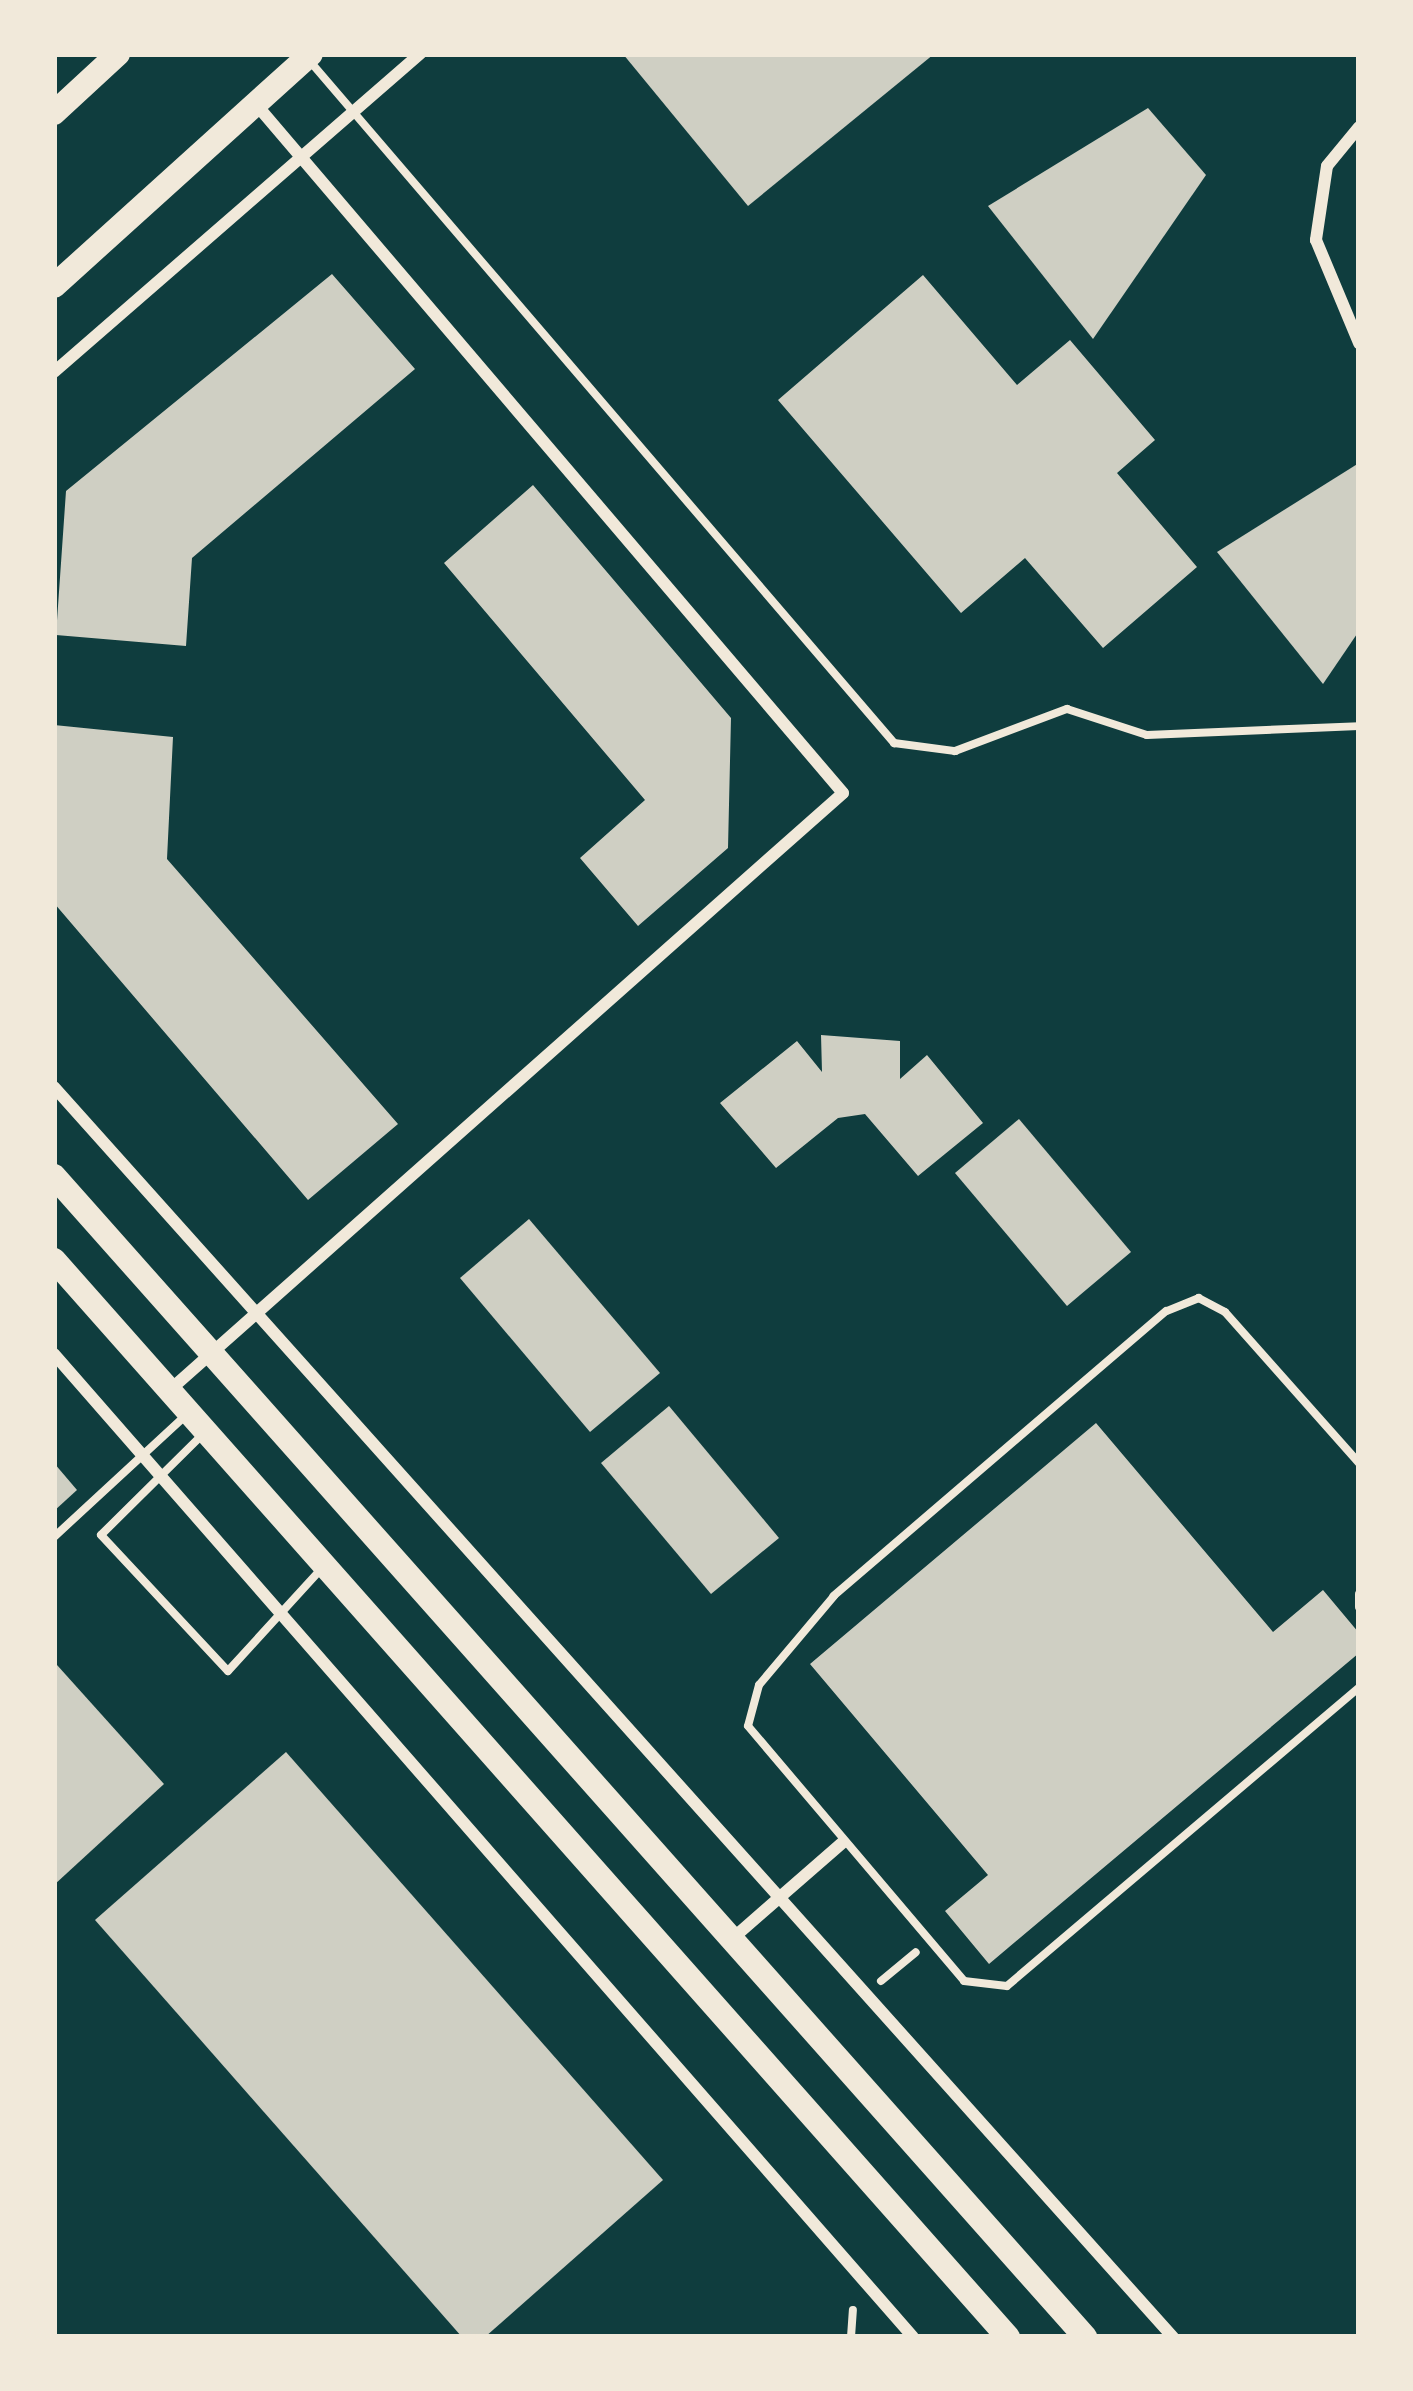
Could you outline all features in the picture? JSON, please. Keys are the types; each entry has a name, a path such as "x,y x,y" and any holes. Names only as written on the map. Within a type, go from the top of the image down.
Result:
{"main road":[{"path":"54,113 118,54"},
{"path":"54,286 309,56"},
{"path":"54,1176 1084,2337"},
{"path":"54,1261 1008,2337"}],"street":[{"path":"54,372 349,108 419,54"},
{"path":"171,1389 843,793 255,103"},
{"path":"1359,128 1327,166 1316,240 1359,343"},
{"path":"54,1087 1173,2337"},
{"path":"54,1354 913,2337"},
{"path":"732,1939 843,1842"}],"lane":[{"path":"309,56 894,743 955,751 1066,709 1147,735 1359,726"},
{"path":"1359,1463 1225,1312 1199,1298 1166,1311 834,1595 759,1685 748,1726 964,1981 1006,1986 1359,1687"},
{"path":"54,1537 190,1410"},
{"path":"208,1430 101,1534 228,1671 324,1565"},
{"path":"1359,1594 1359,1607"}],"path":[{"path":"880,1982 928,1941"},
{"path":"851,2337 854,2310"}],"building":[{"path":"623,54 934,54 748,206"},
{"path":"1148,108 1206,175 1093,339 988,206"},
{"path":"332,274 415,369 192,558 186,646 56,635 66,491"},
{"path":"923,275 1017,385 1070,340 1155,440 1117,473 1197,567 1103,648 1025,558 961,613 778,400"},
{"path":"1359,463 1359,631 1323,684 1217,552"},
{"path":"533,485 731,718 728,848 638,926 580,858 645,800 444,563"},
{"path":"54,725 173,737 167,859 398,1124 308,1200 54,903"},
{"path":"821,1035 900,1041 900,1079 927,1055 983,1123 918,1176 865,1114 838,1118 776,1168 720,1103 797,1041 822,1072"},
{"path":"1019,1119 1131,1252 1067,1306 955,1173"},
{"path":"529,1219 660,1373 590,1432 460,1278"},
{"path":"669,1406 779,1538 711,1594 601,1463"},
{"path":"1096,1423 1273,1632 1323,1590 1359,1633 1359,1653 989,1964 945,1911 988,1875 810,1664"},
{"path":"54,1463 77,1490 54,1511"},
{"path":"54,1667 164,1784 54,1885"},
{"path":"286,1752 663,2180 485,2337 462,2337 95,1920"}]}
